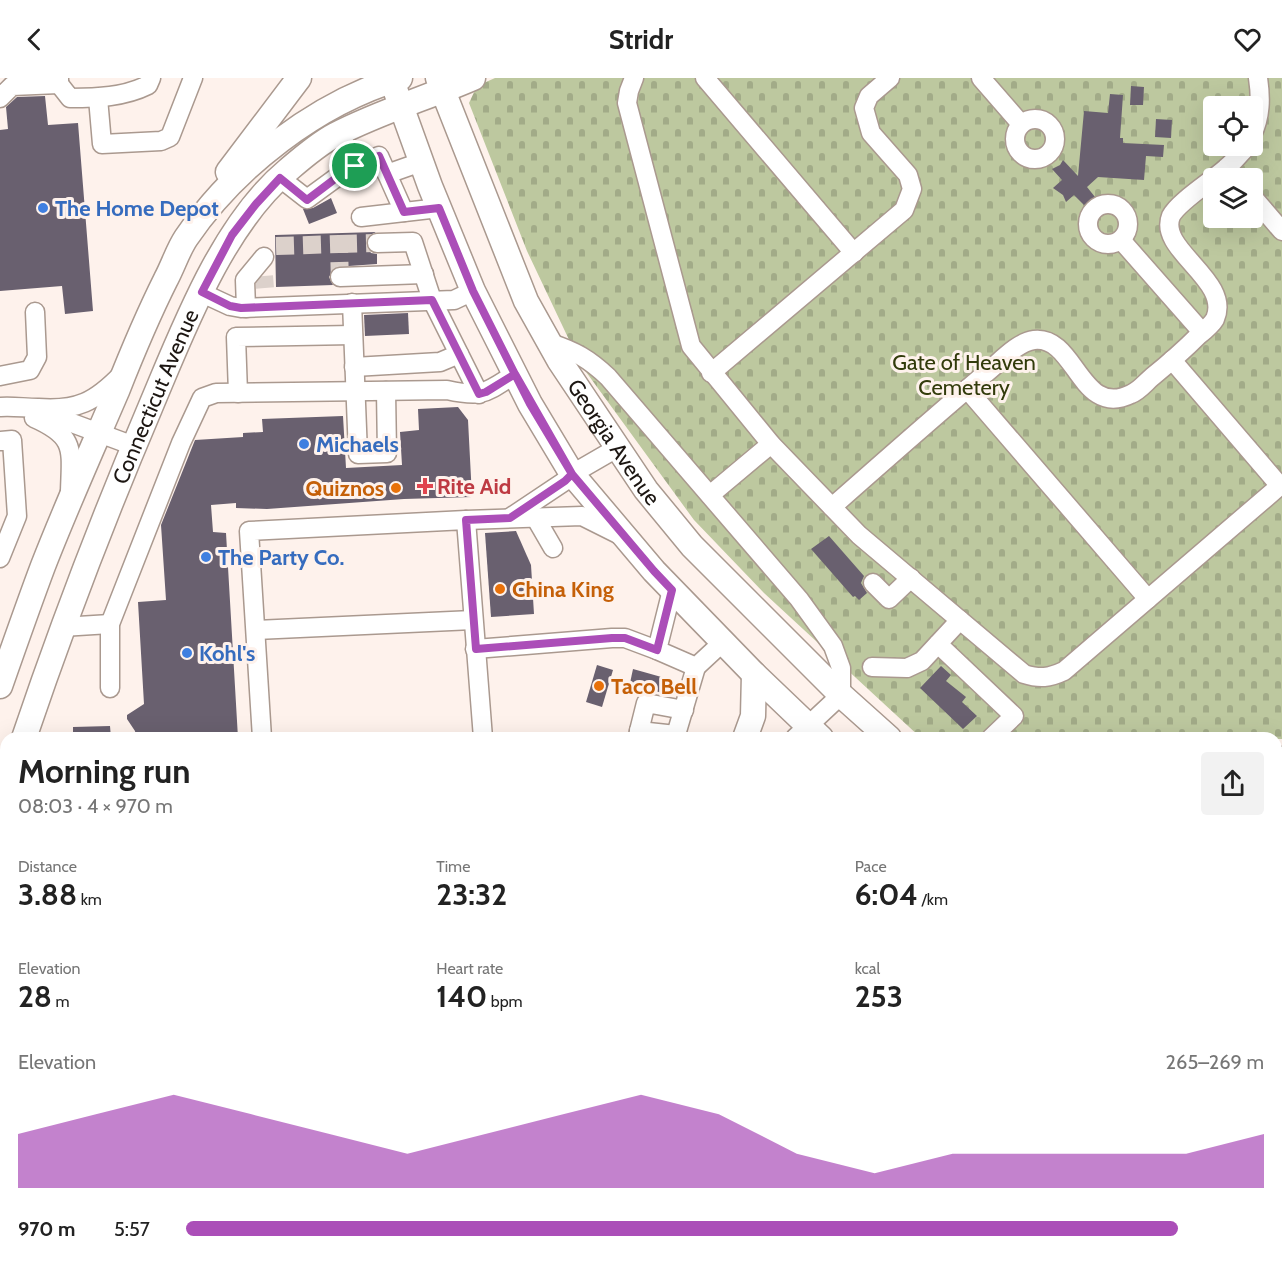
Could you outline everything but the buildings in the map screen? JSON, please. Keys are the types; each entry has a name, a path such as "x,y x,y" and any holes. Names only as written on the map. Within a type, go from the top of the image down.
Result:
{"main road":[{"path":"185,239 208,199 299,78"},
{"name":"Connecticut Avenue","path":"26,732 62,627 134,446 202,292 232,235 280,178 316,148 340,133 441,85 473,78"},
{"path":"394,79 400,106 473,291 515,374 572,474 672,590 754,674 806,732"},
{"name":"Connecticut Avenue","path":"0,686 70,499 185,239 260,157 300,126 342,101 394,79"},
{"name":"Georgia Avenue","path":"441,85 526,301 550,343 646,490 692,546 841,695 882,732"},
{"path":"747,732 753,716 754,674"}],"street":[{"path":"0,98 12,86 59,81 70,98 98,98 137,91 148,85 151,78"},
{"path":"98,98 102,144 161,141 170,137 193,78"},
{"path":"634,78 627,103 691,346 771,444 860,535 1024,675 1051,678 1064,671 1281,485 1172,360"},
{"path":"705,78 854,253"},
{"path":"711,373 904,210 912,189 908,175 871,133 864,108 869,96 890,78"},
{"path":"981,78 1021,124"},
{"path":"1258,78 1261,96"},
{"path":"340,133 355,166"},
{"path":"280,178 307,200 344,172 379,156 404,212"},
{"path":"387,174 421,162"},
{"path":"832,507 967,389 1018,347 1033,340 1045,341 1056,346 1091,389 1105,399 1119,399 1133,393 1172,360 1214,320 1217,303 1210,284 1177,246 1171,231 1171,217 1181,204 1203,191"},
{"path":"361,217 439,208"},
{"path":"1263,209 1282,231"},
{"path":"1121,240 1202,332"},
{"path":"377,243 413,242 432,300 479,394"},
{"path":"246,308 245,280 270,251 264,282 265,307"},
{"path":"386,391 387,453 358,454 353,335 340,281 424,274"},
{"path":"202,292 230,306 246,308 454,300 473,291"},
{"path":"0,376 30,370 38,357 34,312"},
{"path":"238,393 236,337 353,335"},
{"path":"550,343 567,348 588,359 608,377 799,600 833,646 841,668 841,695 810,732"},
{"path":"354,367 440,362 459,354"},
{"path":"4,407 63,409 81,405 100,395 125,371"},
{"path":"110,688 110,624 199,403 206,395 447,390 479,394 515,374"},
{"path":"967,389 1148,599"},
{"path":"4,407 51,414 134,446"},
{"path":"4,407 42,421 63,434 70,455 70,499"},
{"path":"0,441 12,440 17,516 0,558"},
{"path":"710,495 771,444"},
{"path":"510,518 572,474 618,448"},
{"path":"262,732 249,531 582,516 625,537"},
{"path":"535,517 554,548"},
{"path":"466,520 483,732"},
{"path":"873,584 889,599 911,578"},
{"path":"657,650 672,590"},
{"path":"256,630 473,620"},
{"path":"872,667 907,668 922,661 960,620"},
{"path":"62,627 110,624"},
{"path":"476,649 625,638 696,667"},
{"path":"677,732 696,667 723,642"},
{"path":"938,644 1014,716 997,732"},
{"path":"639,732 645,703 684,710"}],"green space":[{"name":"Gate of Heaven Cemetery","path":"495,78 1282,78 1282,732 915,732 764,593 694,520 581,365 527,251 469,103 477,86"}],"tunnel":[{"path":"339,244 377,243"},
{"path":"276,246 339,244 340,285"},
{"path":"264,276 265,288"}],"place":[{"name":"The Home Depot","path":"43,208"},
{"name":"Michaels","path":"304,444"},
{"name":"Rite Aid","path":"425,486"},
{"name":"Quiznos","path":"396,488"},
{"name":"The Party Co.","path":"206,557"},
{"name":"China King","path":"500,589"},
{"name":"Kohl's","path":"187,653"},
{"name":"Taco Bell","path":"599,686"}],"route":[{"path":"355,166 307,200 280,178 232,235 202,292 230,306 241,308 432,300 479,394 486,392 515,374 530,404 572,474 672,590 657,650 625,638 476,649 466,520 510,518 572,474 530,404 473,291 439,208 404,212 379,156 355,166"}]}
